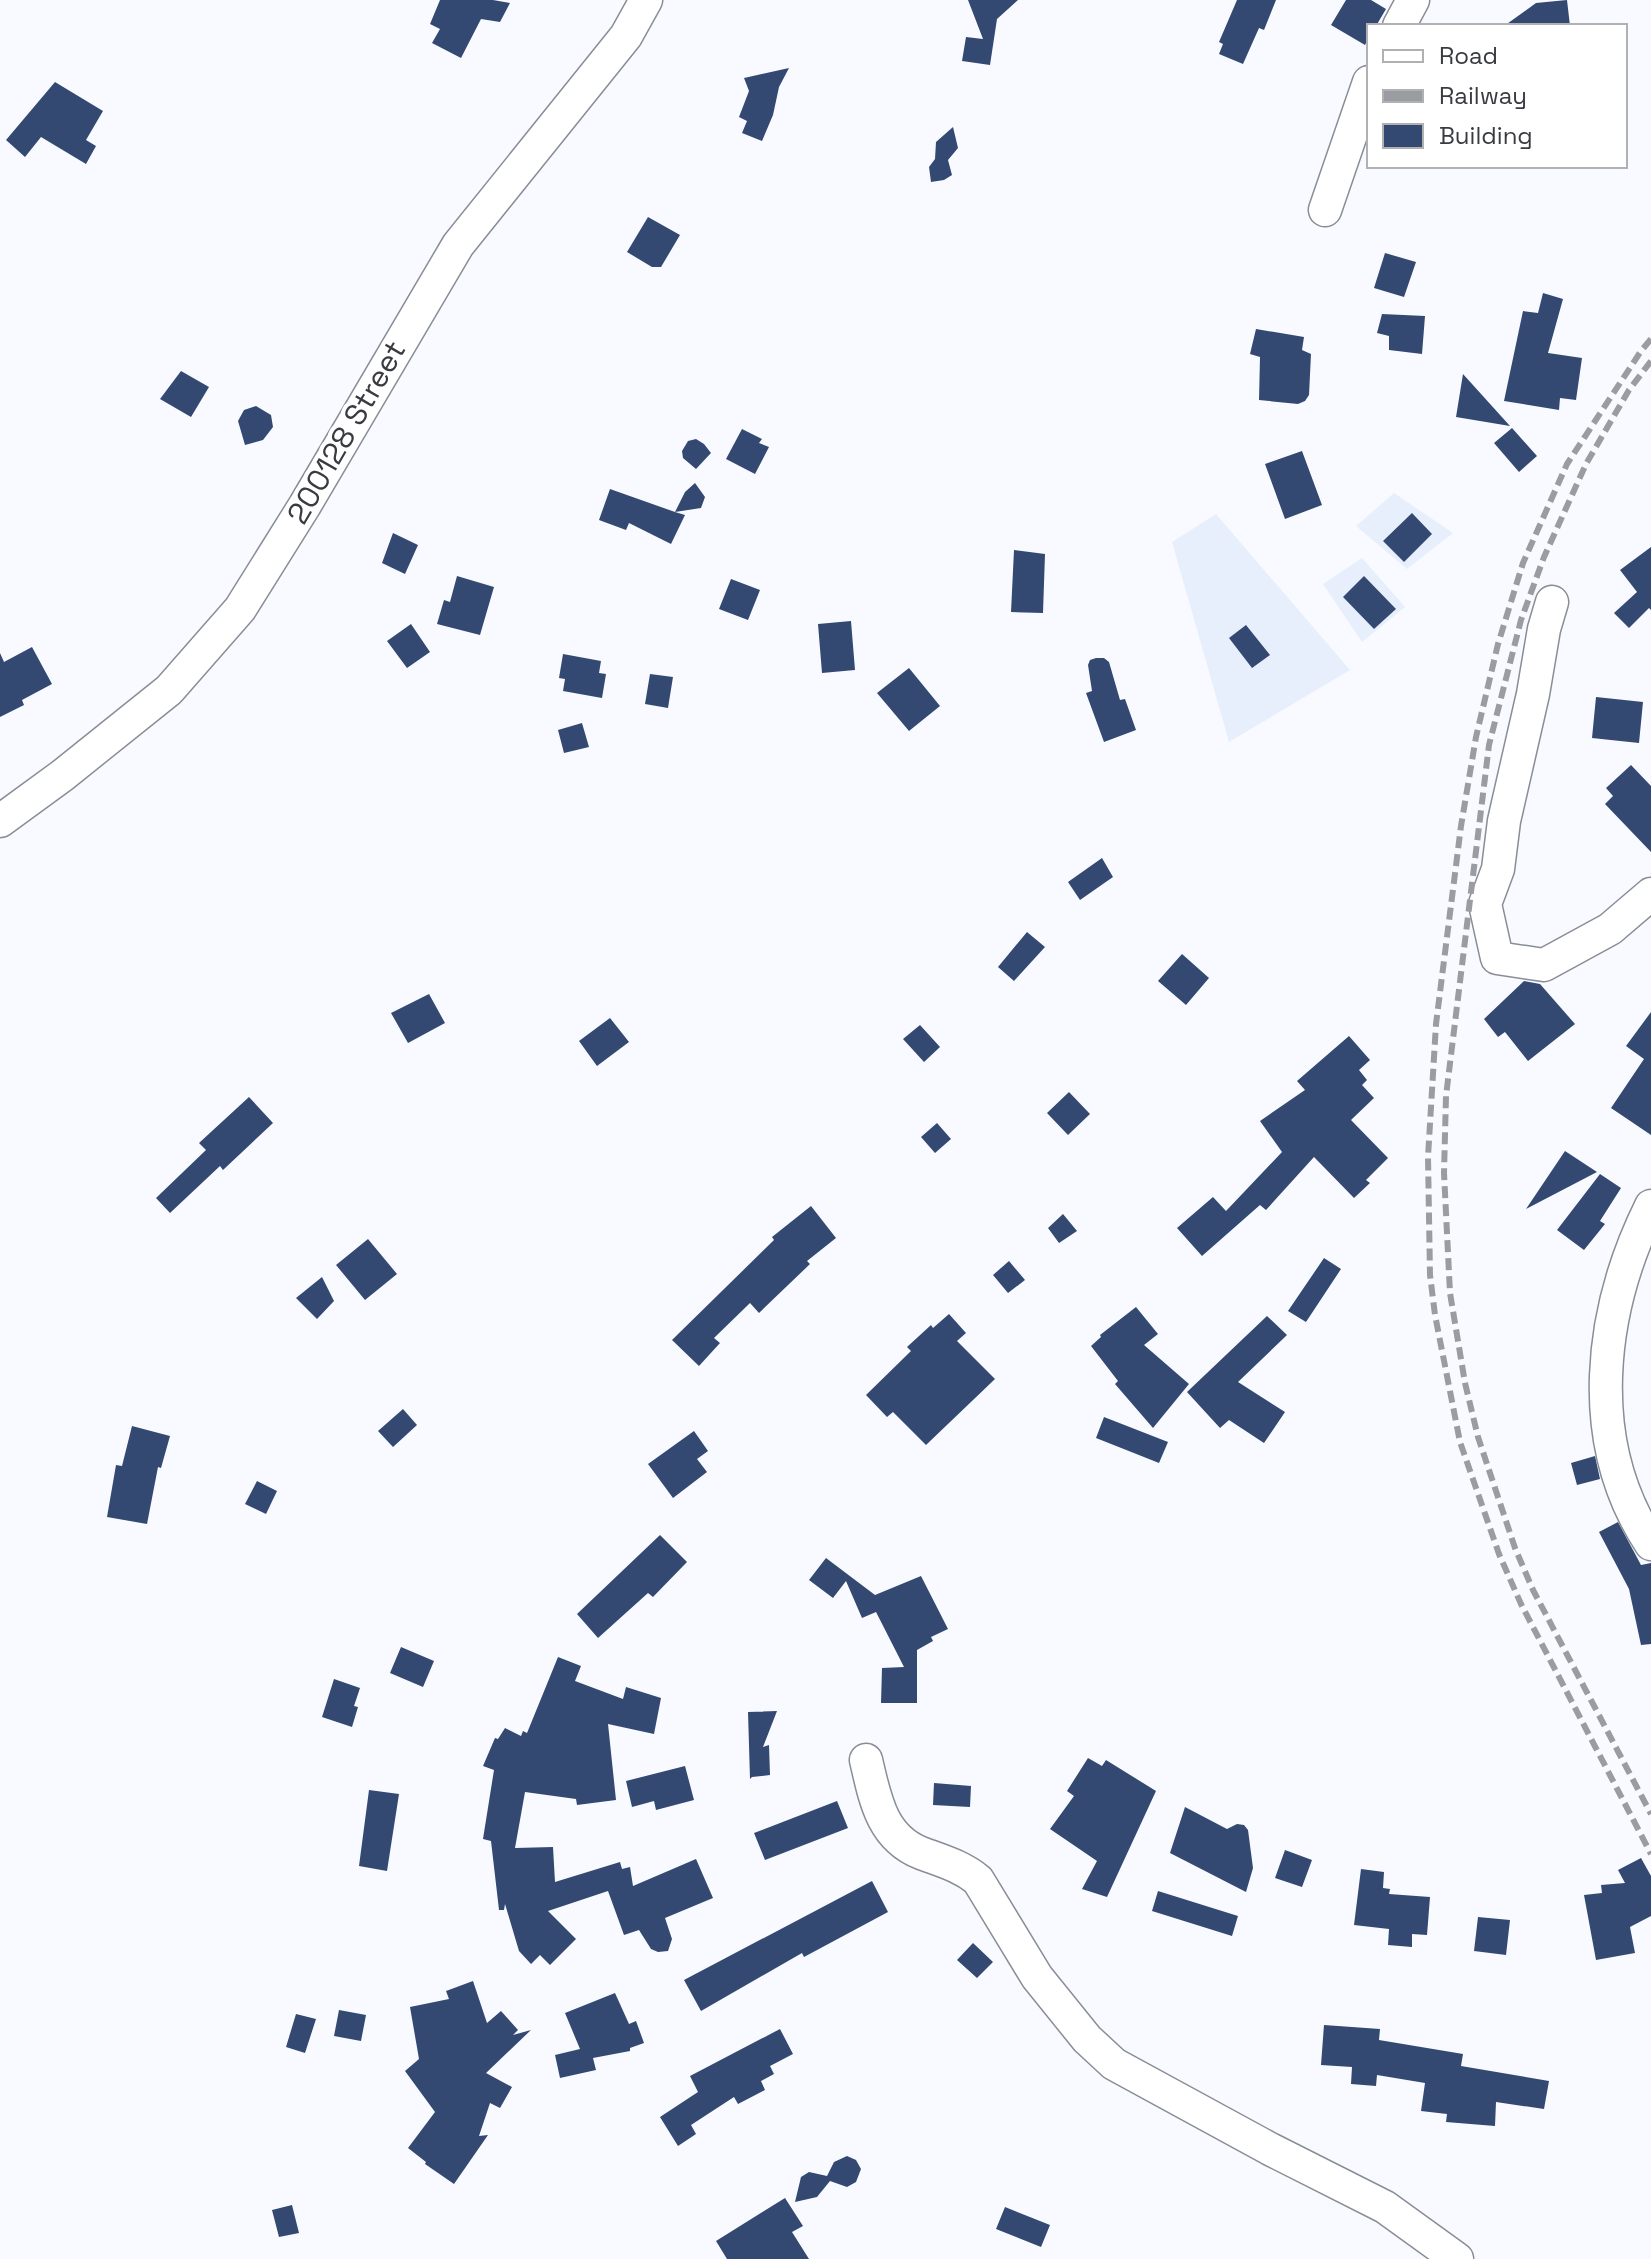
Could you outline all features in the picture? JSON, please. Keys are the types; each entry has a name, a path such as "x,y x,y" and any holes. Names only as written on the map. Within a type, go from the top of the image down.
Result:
{"street":[{"name":"200128 Street","path":"0,821 169,690 240,609 458,245 617,48 646,0"},
{"path":"1400,24 1413,0"},
{"path":"1325,210 1367,88"},
{"path":"1552,602 1504,821 1498,869 1485,904 1497,958 1544,965 1610,929 1651,894"},
{"path":"1651,1206 1618,1287 1604,1373 1609,1443 1629,1504 1651,1544"},
{"path":"866,1760 877,1808 888,1830 917,1852 965,1869 986,1888 1037,1977 1087,2039 1114,2064 1385,2207 1457,2259"}],"shaded area":[{"path":"1394,493 1453,533 1407,569 1356,526"},
{"path":"1216,514 1350,670 1229,742 1172,542"},
{"path":"1362,558 1405,607 1362,642 1323,584"}],"building":[{"path":"440,0 510,3 500,22 481,19 461,58 432,43 440,29 430,24"},
{"path":"968,0 1018,0 997,19 990,65 962,61 966,37 983,39"},
{"path":"1237,0 1276,0 1264,30 1259,28 1243,64 1219,54 1223,44 1219,42"},
{"path":"1346,0 1371,0 1386,9 1377,24 1367,24 1365,45 1331,25"},
{"path":"1567,0 1570,24 1507,24 1536,3"},
{"path":"789,68 779,87 773,115 762,141 742,133 747,121 739,117 749,91 744,78"},
{"path":"55,82 103,111 86,140 96,146 86,164 41,137 25,157 6,140"},
{"path":"953,127 958,148 948,160 952,175 931,182 929,167 935,159 936,142"},
{"path":"648,217 680,235 661,267 652,267 627,252"},
{"path":"1385,253 1416,262 1404,297 1374,288"},
{"path":"1543,293 1563,299 1548,353 1582,358 1576,400 1560,398 1559,410 1504,401 1523,311 1538,313"},
{"path":"1382,314 1425,316 1422,354 1389,350 1389,336 1377,333"},
{"path":"1256,329 1304,337 1302,350 1311,354 1309,395 1305,401 1298,404 1259,400 1260,357 1250,354"},
{"path":"181,371 209,387 191,417 160,399"},
{"path":"1463,374 1510,426 1456,417"},
{"path":"256,406 271,415 273,427 263,440 245,445 238,421 244,410"},
{"path":"1512,428 1537,456 1519,472 1494,443"},
{"path":"742,429 762,439 759,443 769,447 755,474 726,459"},
{"path":"696,439 711,453 696,469 683,458 682,451 688,441"},
{"path":"1302,451 1322,505 1285,519 1265,464"},
{"path":"695,483 705,497 701,508 675,512 685,492"},
{"path":"610,489 685,515 671,544 629,523 626,530 599,520"},
{"path":"1412,513 1432,534 1404,562 1383,541"},
{"path":"393,533 418,545 405,574 382,563"},
{"path":"1651,547 1651,610 1649,608 1629,628 1614,613 1637,592 1620,570"},
{"path":"1014,550 1045,554 1043,613 1011,612"},
{"path":"457,576 494,587 480,635 437,624 444,600 450,602"},
{"path":"1364,576 1396,609 1374,629 1343,597"},
{"path":"731,579 760,590 748,620 719,609"},
{"path":"851,621 855,670 822,673 818,624"},
{"path":"411,624 430,652 407,668 387,641"},
{"path":"1246,625 1270,655 1252,668 1229,638"},
{"path":"32,647 52,684 22,700 24,705 0,717 0,653 4,662"},
{"path":"563,654 601,661 599,673 606,674 602,698 563,691 565,679 559,678"},
{"path":"1096,658 1109,662 1120,700 1125,699 1136,730 1104,742 1086,693 1092,691 1088,665 1090,660"},
{"path":"909,668 940,706 909,731 877,693"},
{"path":"650,674 673,677 668,708 645,704"},
{"path":"1596,697 1643,702 1639,743 1592,738"},
{"path":"582,723 589,747 564,753 558,730"},
{"path":"1631,765 1651,786 1651,852 1605,804 1613,796 1606,788"},
{"path":"1102,858 1113,877 1080,900 1068,882"},
{"path":"1027,932 1045,947 1014,981 998,967"},
{"path":"1182,954 1209,978 1186,1005 1158,981"},
{"path":"1524,981 1540,984 1575,1024 1528,1061 1505,1032 1498,1037 1484,1019"},
{"path":"429,994 445,1023 408,1043 391,1013"},
{"path":"1651,1012 1651,1135 1611,1108 1644,1059 1626,1046"},
{"path":"610,1018 629,1042 597,1066 579,1041"},
{"path":"920,1025 940,1047 924,1062 903,1039"},
{"path":"1349,1036 1370,1060 1359,1070 1367,1080 1362,1085 1374,1098 1351,1120 1388,1158 1366,1180 1370,1183 1354,1198 1314,1157 1266,1210 1260,1205 1202,1256 1177,1228 1213,1197 1226,1211 1282,1152 1260,1121 1305,1090 1297,1081"},
{"path":"1069,1092 1090,1114 1068,1135 1047,1113"},
{"path":"249,1097 273,1123 223,1170 220,1166 170,1213 156,1198 206,1150 199,1143"},
{"path":"937,1123 951,1139 935,1153 921,1137"},
{"path":"1565,1151 1597,1172 1526,1209"},
{"path":"1600,1174 1621,1188 1600,1221 1605,1224 1584,1250 1557,1230"},
{"path":"811,1206 836,1238 807,1261 810,1264 759,1313 750,1303 714,1338 720,1343 699,1366 672,1340 774,1240 772,1237"},
{"path":"1063,1214 1077,1231 1059,1243 1048,1228"},
{"path":"368,1239 397,1274 365,1300 336,1265"},
{"path":"1324,1258 1341,1269 1306,1322 1288,1311"},
{"path":"1009,1261 1025,1280 1008,1293 993,1275"},
{"path":"322,1277 334,1301 317,1319 296,1298"},
{"path":"1136,1307 1158,1334 1144,1345 1189,1384 1153,1428 1115,1384 1118,1381 1091,1346 1100,1335"},
{"path":"949,1314 966,1333 957,1341 995,1379 926,1445 893,1412 887,1417 866,1395 911,1351 907,1347 931,1325 933,1328"},
{"path":"1267,1316 1287,1335 1238,1382 1285,1412 1264,1443 1229,1420 1220,1428 1187,1392"},
{"path":"403,1409 417,1425 393,1447 378,1431"},
{"path":"1104,1417 1168,1442 1159,1463 1096,1438"},
{"path":"132,1426 170,1436 161,1468 158,1467 147,1524 107,1517 116,1465 122,1466"},
{"path":"694,1431 708,1451 697,1459 707,1472 673,1498 648,1464"},
{"path":"1595,1456 1600,1479 1577,1485 1571,1463"},
{"path":"257,1481 277,1491 266,1514 245,1504"},
{"path":"1618,1522 1641,1565 1651,1563 1651,1644 1641,1645 1629,1589 1599,1532"},
{"path":"660,1535 687,1562 653,1597 648,1593 598,1638 577,1614"},
{"path":"826,1558 875,1595 921,1576 948,1629 931,1637 933,1641 917,1650 917,1703 881,1703 882,1668 904,1667 876,1612 862,1618 846,1581 833,1598 809,1580"},
{"path":"401,1647 434,1661 423,1687 390,1673"},
{"path":"558,1657 581,1666 575,1681 623,1699 626,1687 661,1698 654,1734 608,1724 616,1800 577,1805 576,1799 525,1792 515,1848 553,1847 555,1882 620,1862 622,1869 630,1867 633,1886 696,1859 713,1898 665,1918 672,1939 668,1951 651,1949 639,1930 624,1935 608,1891 548,1911 576,1939 550,1965 540,1955 531,1964 519,1951 505,1904 504,1910 499,1910 491,1841 483,1839 494,1770 483,1766 495,1738 498,1739 505,1728 521,1736 523,1731 527,1733"},
{"path":"334,1679 360,1688 352,1727 322,1717"},
{"path":"777,1711 763,1747 769,1745 770,1775 750,1779 748,1712"},
{"path":"1088,1758 1102,1766 1106,1760 1156,1791 1107,1897 1082,1889 1097,1861 1050,1829 1074,1796 1067,1791"},
{"path":"685,1766 694,1800 656,1810 654,1801 632,1807 626,1781"},
{"path":"934,1783 971,1786 970,1807 933,1805"},
{"path":"369,1790 399,1794 387,1871 359,1866"},
{"path":"837,1801 848,1828 765,1860 754,1833"},
{"path":"1185,1807 1227,1829 1237,1824 1244,1825 1248,1830 1253,1868 1246,1892 1170,1853"},
{"path":"1285,1850 1312,1860 1302,1887 1275,1878"},
{"path":"1641,1858 1651,1876 1651,1916 1630,1927 1635,1953 1596,1960 1584,1895 1602,1893 1601,1885 1625,1883 1618,1870"},
{"path":"1361,1869 1384,1872 1383,1888 1390,1889 1389,1894 1430,1897 1427,1935 1412,1934 1412,1947 1388,1945 1389,1929 1354,1925"},
{"path":"872,1881 888,1912 804,1957 802,1953 701,2011 684,1980"},
{"path":"1158,1891 1238,1916 1232,1936 1152,1911"},
{"path":"1478,1917 1510,1920 1506,1955 1474,1951"},
{"path":"973,1943 993,1962 977,1978 957,1960"},
{"path":"473,1981 487,2023 501,2011 518,2030 513,2035 531,2030 486,2073 512,2087 500,2108 490,2103 479,2136 488,2135 454,2184 408,2148 435,2112 405,2071 419,2059 410,2007 449,1999 446,1991"},
{"path":"615,1993 629,2024 636,2021 644,2043 630,2048 630,2051 593,2058 596,2070 560,2078 555,2055 580,2049 565,2013"},
{"path":"339,2010 366,2015 361,2041 334,2036"},
{"path":"296,2014 316,2019 305,2053 286,2047"},
{"path":"1324,2025 1380,2029 1379,2040 1463,2054 1461,2066 1549,2081 1544,2109 1496,2102 1495,2126 1446,2122 1447,2114 1421,2111 1425,2083 1377,2075 1376,2086 1351,2084 1352,2067 1321,2065"},
{"path":"780,2029 793,2054 770,2066 774,2074 761,2081 765,2090 738,2104 734,2097 691,2125 696,2134 678,2146 660,2117 698,2092 690,2076"},
{"path":"847,2156 856,2160 861,2169 856,2182 847,2187 830,2181 817,2197 795,2202 801,2177 809,2172 827,2176 834,2162"},
{"path":"785,2198 803,2226 792,2232 809,2259 727,2259 716,2241"},
{"path":"292,2205 299,2233 279,2237 272,2210"},
{"path":"1005,2207 1050,2225 1041,2247 996,2229"}],"railway":[{"path":"1651,339 1567,464 1523,563 1498,644 1476,737 1461,826 1436,1024 1428,1157 1430,1275 1460,1442 1499,1554 1521,1604 1651,1854"},
{"path":"1651,361 1629,390 1586,464 1544,557 1521,620 1489,745 1446,1096 1444,1173 1450,1293 1465,1383 1478,1437 1515,1548 1533,1590 1651,1814"}]}
